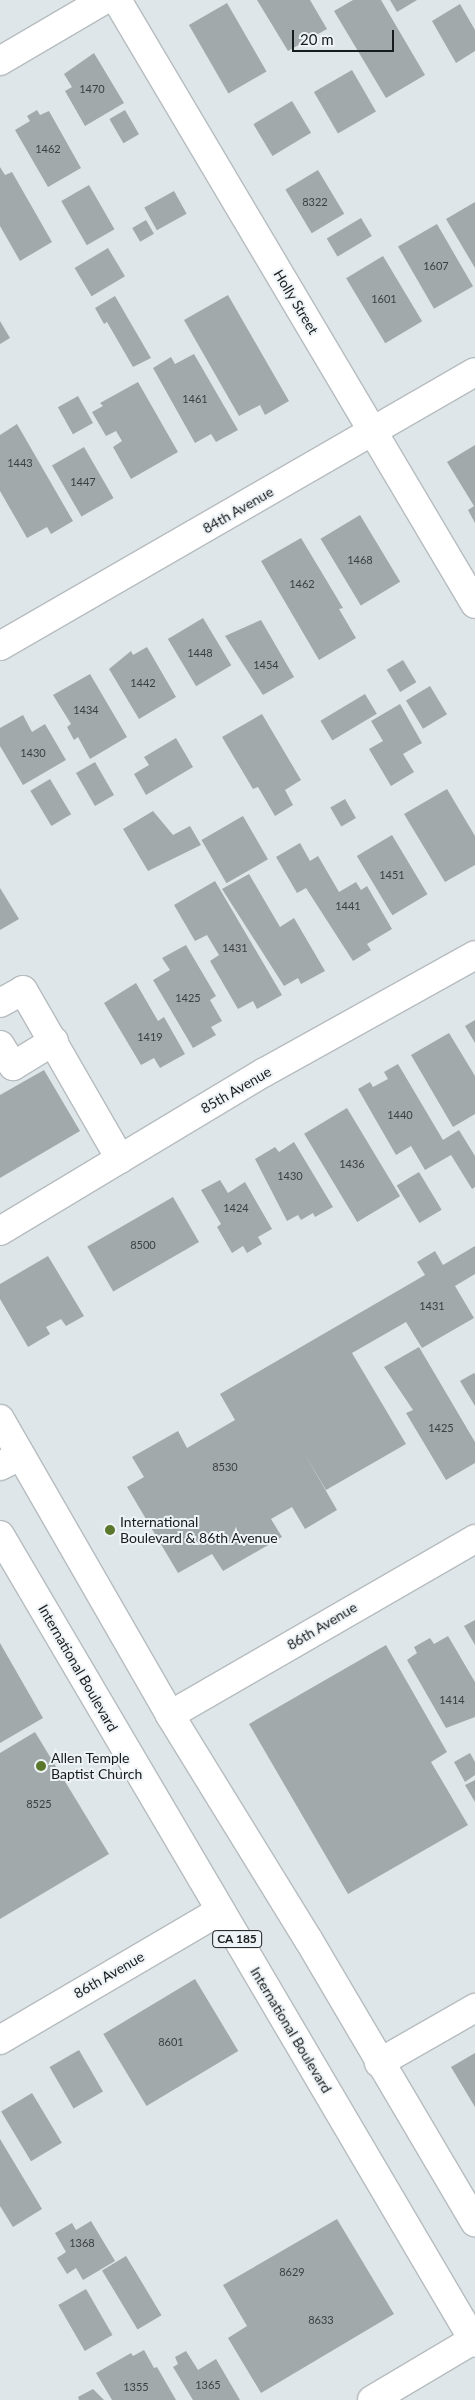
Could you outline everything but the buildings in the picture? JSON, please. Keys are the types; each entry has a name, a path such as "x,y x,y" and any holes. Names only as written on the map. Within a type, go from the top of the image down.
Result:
{"street":[{"path":"0,61 104,0"},
{"name":"Holly Street","path":"117,0 475,604"},
{"name":"84th Avenue","path":"0,646 475,372"},
{"name":"85th Avenue","path":"0,1231 120,1158 475,955"},
{"path":"0,1003 23,990 120,1158"},
{"path":"0,1045 12,1066 54,1041"},
{"path":"0,1419 10,1461 308,1939 379,2063 475,2222"},
{"name":"International Boulevard","path":"0,1535 474,2342"},
{"name":"86th Avenue","path":"170,1715 475,1539"},
{"name":"86th Avenue","path":"0,2040 220,1911"},
{"path":"379,2063 475,2008"},
{"path":"372,2400 474,2342"}],"place":[{"name":"International Boulevard & 86th Avenue","path":"110,1530"},
{"name":"Allen Temple Baptist Church","path":"41,1766"}]}
